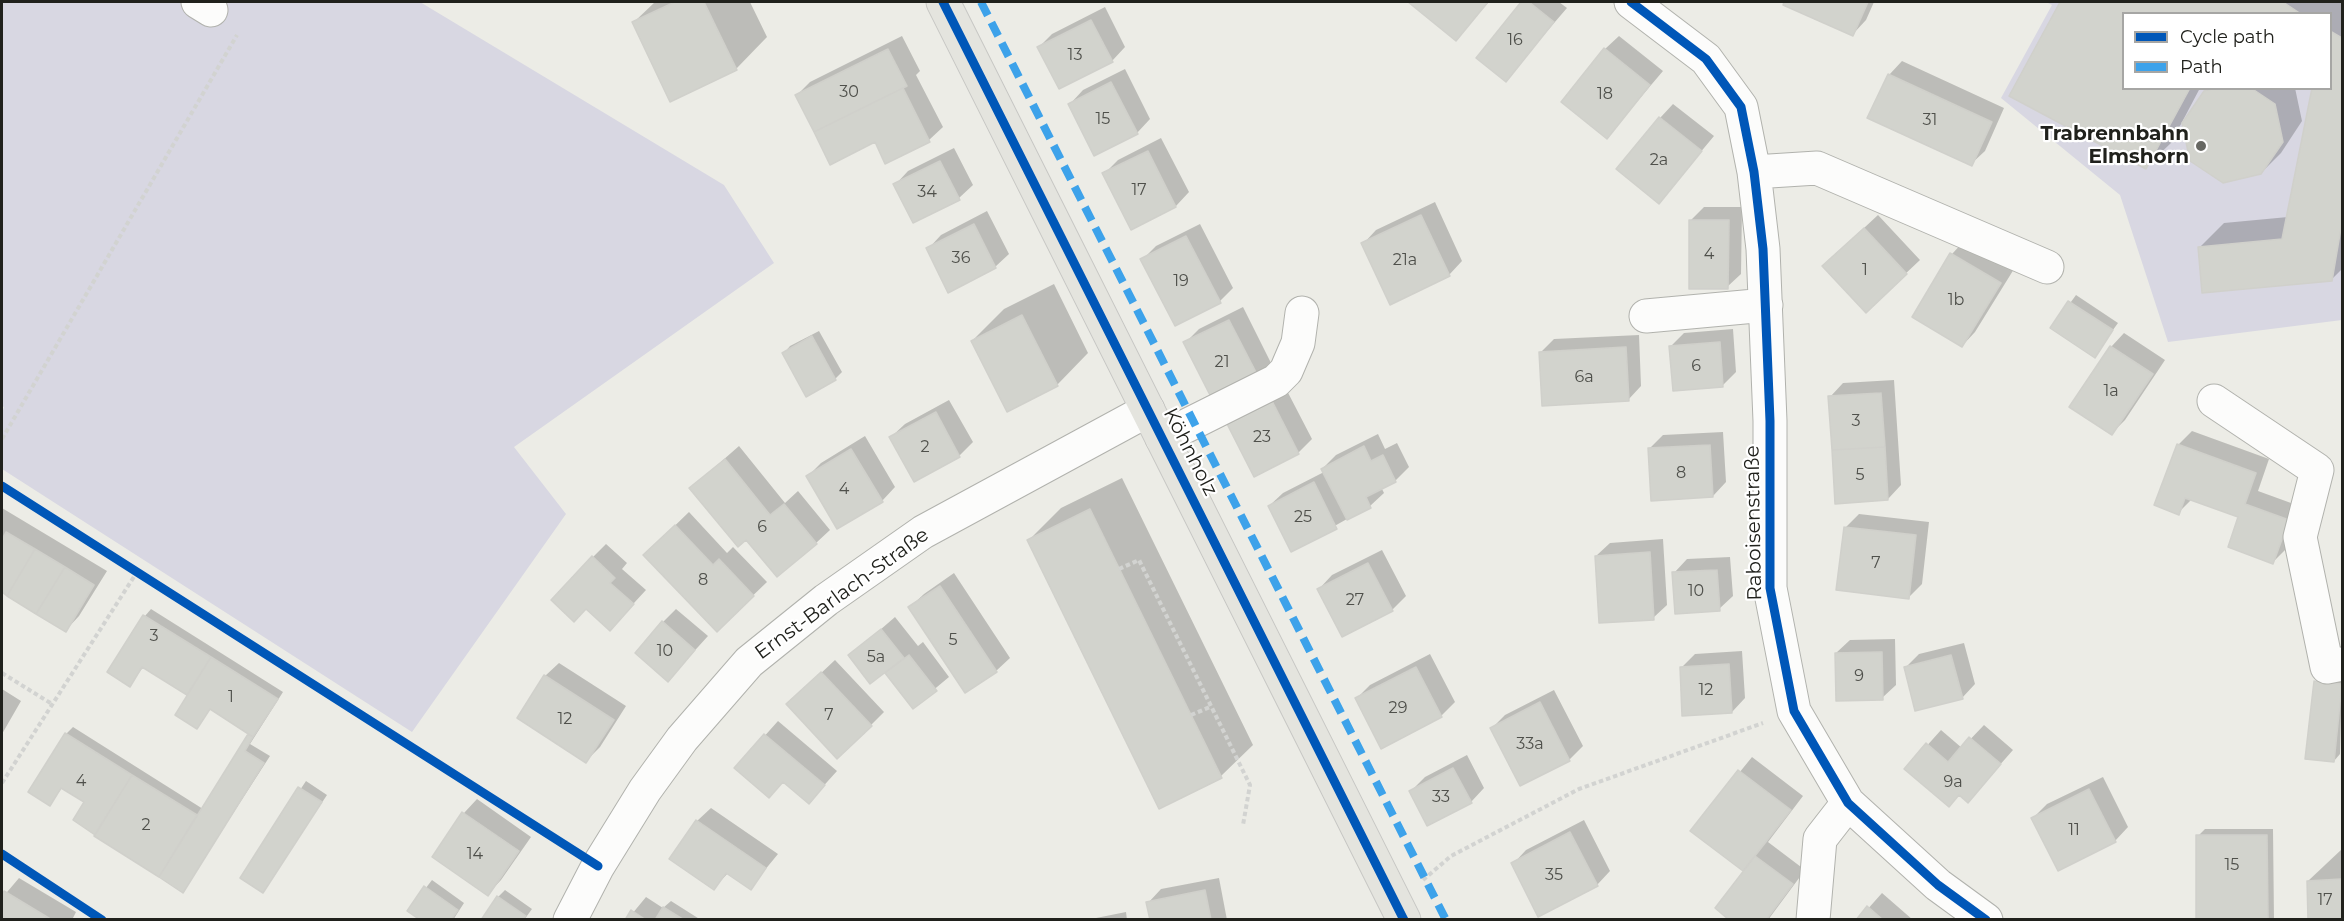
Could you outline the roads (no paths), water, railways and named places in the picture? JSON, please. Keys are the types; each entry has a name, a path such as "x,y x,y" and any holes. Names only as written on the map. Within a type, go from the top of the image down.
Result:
{"main road":[{"name":"Köhnholz","path":"943,2 1401,912"}],"street":[{"name":"Raboisenstraße","path":"1630,2 1706,58 1742,107 1754,172 1763,249 1770,421 1770,588 1794,711 1848,803 1938,885 1986,920"},
{"path":"1754,172 1817,168 2047,267"},
{"path":"1646,316 1766,305"},
{"name":"Ernst-Barlach-Straße","path":"570,920 598,866 645,790 682,739 749,662 826,600 923,532 1155,424 1276,381 1286,372 1298,343 1302,313"},
{"path":"2214,401 2317,470 2300,537 2327,667 2343,664"},
{"path":"1813,920 1820,840 1848,803"}],"place":[{"name":"Trabrennbahn Elmshorn","path":"2201,146"}]}
